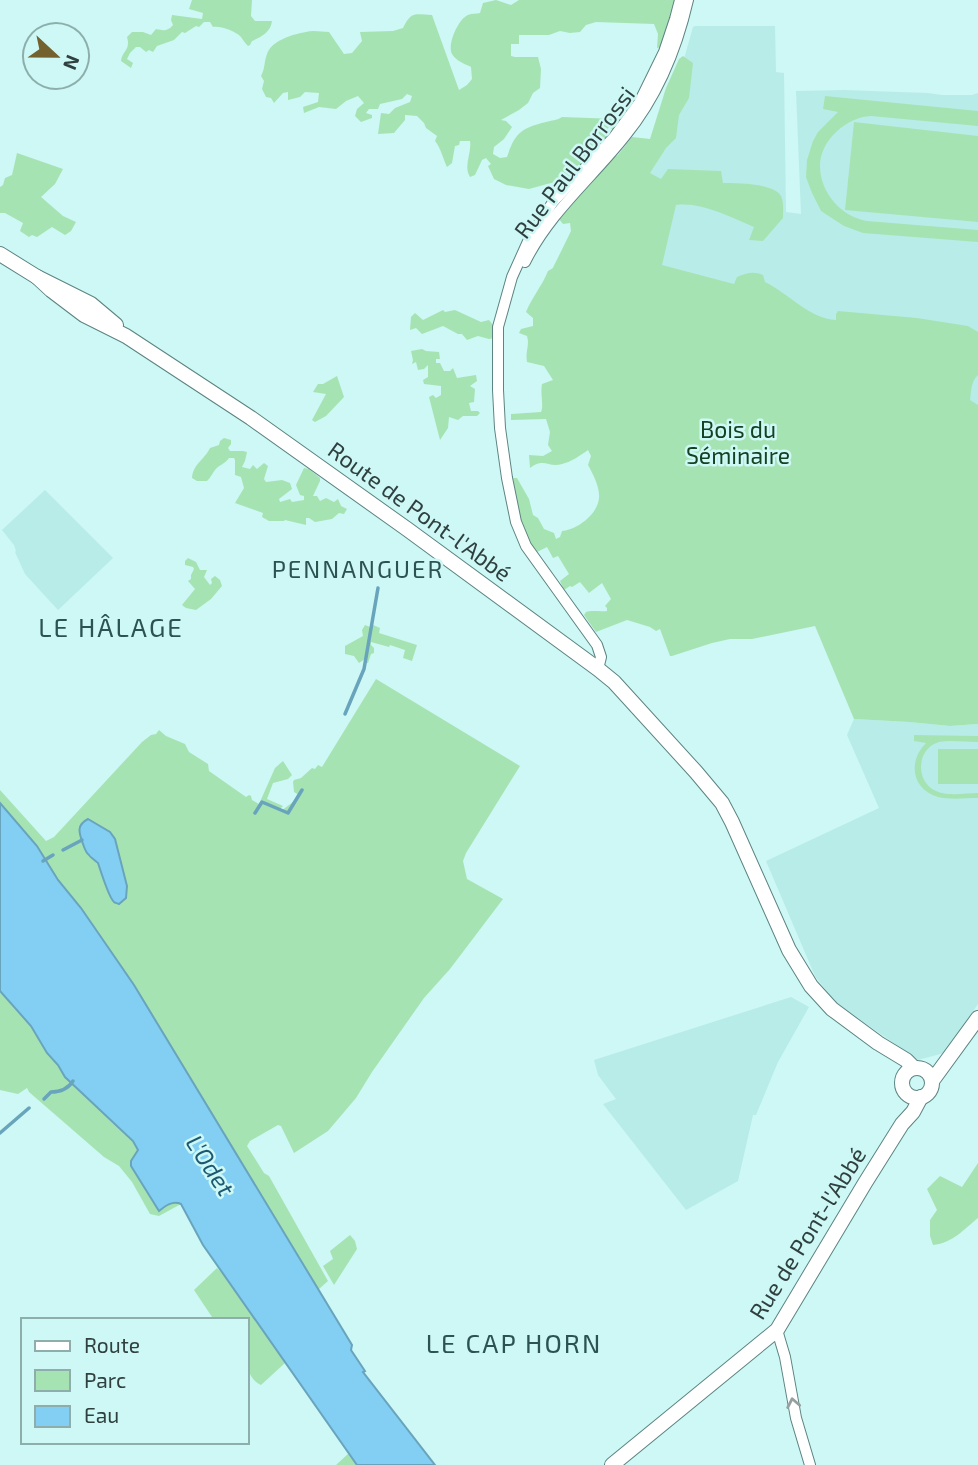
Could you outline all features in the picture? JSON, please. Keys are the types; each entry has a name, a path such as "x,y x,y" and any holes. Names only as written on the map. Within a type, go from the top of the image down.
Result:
{"main road":[{"name":"Route de Pont-l'Abbé","path":"0,254 37,277 84,315 127,336 274,434 614,682 710,788 728,815 789,950 802,973 826,1004 878,1043 892,1058 918,1074"},
{"path":"918,1074 929,1091 914,1096 902,1086 918,1074 946,1062 978,1018"},
{"name":"Rue de Pont-l'Abbé","path":"612,1465 779,1334 820,1257 902,1124 906,1109 914,1096"}],"street":[{"name":"Rue Paul Borrossi","path":"598,668 601,654 597,645 526,546 516,522 500,428 498,327 512,276 537,225 553,202 614,138 639,103 661,59 680,0"},
{"name":"Rue Paul Borrossi","path":"498,352 515,290 530,252 547,225 625,136 644,109 668,63 683,23 688,0"},
{"path":"779,1334 796,1418 810,1465"}],"shaded area":[{"path":"695,26 775,26 776,72 784,73 786,212 801,214 796,91 844,90 942,95 978,93 978,444 538,306 552,269 570,235 665,140 672,143 680,73"},
{"path":"45,490 113,558 58,610 25,574 14,545 2,530"},
{"path":"854,719 950,726 978,724 978,1004 944,1053 918,1060 835,1002 815,976 766,861 879,808 847,735"},
{"path":"791,997 809,1007 778,1062 756,1115 753,1115 738,1181 686,1210 603,1104 616,1099 598,1075 594,1060"}],"green space":[{"path":"192,0 252,0 251,16 255,21 272,21 270,28 248,46 235,33 204,22 199,27 182,32 174,40 157,46 153,52 136,47 127,59 133,63 131,68 121,61 128,45 127,37 132,32 151,35 156,29 168,29 173,25 172,15 202,19 203,13 189,9"},
{"path":"496,0 511,5 519,0 677,0 661,47 657,48 658,34 654,24 596,22 586,25 580,32 519,35 519,44 511,44 511,56 538,57 541,69 540,88 533,93 528,103 501,120 512,127 494,147 493,154 500,158 507,157 516,137 525,129 562,117 619,121 614,130 609,127 604,134 608,138 562,185 551,183 529,189 506,185 494,179 488,166 491,164 486,158 482,160 475,175 470,177 467,168 470,141 460,141 459,145 455,146 452,163 447,167 435,141 437,136 426,128 417,116 405,115 405,120 394,133 378,134 381,113 389,114 395,108 410,102 412,96 407,94 402,99 380,104 378,109 369,109 366,113 372,115 372,118 361,122 355,116 357,109 364,103 358,96 336,109 319,107 304,113 303,107 318,102 319,93 305,92 300,97 288,100 288,92 283,93 274,103 271,98 266,97 262,89 264,81 261,76 269,49 283,39 309,31 329,32 344,54 352,53 362,41 360,32 403,28 411,16 417,14 432,15 459,90 472,79 471,67 452,54 454,33 464,17 480,13 483,3"},
{"name":"Bois du Séminaire","path":"683,56 693,63 689,98 679,115 676,138 650,173 661,179 668,169 721,171 723,183 754,185 777,192 783,201 783,218 763,241 749,240 754,227 706,208 676,205 662,265 734,284 737,277 750,273 760,274 765,282 826,319 836,320 838,311 917,318 968,326 978,332 978,375 973,383 970,400 978,405 978,724 950,726 854,719 815,626 752,639 730,639 672,656 660,629 656,631 627,620 596,632 584,615 588,611 607,611 605,606 611,599 602,583 589,593 580,582 564,590 560,581 569,574 558,556 553,558 547,547 537,552 527,538 520,518 513,478 517,478 529,499 533,515 544,529 554,533 556,539 562,531 574,528 591,515 598,504 599,494 588,465 591,456 588,450 565,463 539,463 530,468 529,455 543,456 552,451 548,445 550,432 546,419 511,420 511,414 541,412 542,384 553,380 544,366 527,362 527,336 519,333 521,329 533,326 533,318 526,312 548,271 553,268 571,231 570,223 563,224 559,219 604,164 618,155 632,137 650,139 666,88 679,59"},
{"path":"825,96 978,111 978,126 862,117 844,125 830,139 821,156 820,166 828,194 849,215 867,221 978,230 978,242 863,233 844,226 821,211 806,177 807,160 813,141 838,112 823,109"},
{"path":"854,122 978,136 978,222 845,210"},
{"path":"17,153 63,169 55,184 41,197 63,216 76,222 65,235 52,227 37,237 29,237 20,231 23,223 0,213 0,187 5,178 12,175"},
{"path":"443,310 455,310 481,322 489,320 493,325 494,338 478,336 467,340 462,334 443,326 422,334 416,328 410,330 411,317 415,313 423,320"},
{"path":"422,349 439,352 440,359 436,359 436,363 440,363 444,371 453,368 457,378 476,375 477,381 470,386 475,389 474,402 469,403 471,411 480,413 477,416 463,416 458,420 449,417 448,428 440,440 429,397 433,395 436,398 441,395 441,386 424,384 423,380 428,377 428,365 418,370 416,362 412,364 411,351"},
{"path":"337,376 344,397 326,416 315,422 312,420 326,394 313,392 318,384"},
{"path":"224,438 231,440 228,448 230,451 247,452 242,467 250,469 253,465 257,469 264,463 268,466 264,479 266,482 282,480 290,483 292,489 279,499 280,502 290,499 292,502 304,500 296,485 304,468 320,478 313,496 317,496 320,501 326,498 334,502 338,499 341,506 347,509 344,514 339,513 332,519 315,522 306,518 306,525 285,520 269,521 262,517 263,513 235,503 244,488 241,477 235,475 234,458 229,458 217,468 207,481 192,478 210,448 219,445"},
{"path":"188,558 196,562 200,570 207,570 204,577 210,585 215,576 222,586 196,610 182,605 195,589 188,581 194,569 185,565"},
{"path":"371,624 380,628 379,633 417,645 412,661 403,658 405,650 371,642 374,653 368,663 365,663 365,659 359,663 354,656 345,654 345,646 363,636 365,625 370,627"},
{"path":"376,679 520,766 463,861 467,879 503,899 450,969 424,998 356,1098 328,1131 294,1153 281,1126 278,1125 250,1141 247,1146 264,1173 269,1176 328,1281 316,1296 0,839 0,790 46,841 54,837 142,742 159,730 185,744 189,752 208,764 209,771 246,797 251,796 252,800 259,804 275,768 283,761 292,775 288,779 273,783 267,799 283,806 279,810 281,811 299,795 294,792 294,780 318,765 322,767"},
{"path":"914,735 978,736 978,742 944,741 932,745 923,757 921,772 934,790 950,794 978,793 978,798 943,798 922,788 915,774 915,766 916,758 926,743 914,741"},
{"path":"938,749 978,749 978,784 938,784"},
{"path":"0,921 389,1465 336,1465 349,1453 285,1363 261,1385 254,1380 248,1368 248,1318 213,1318 194,1290 217,1268 224,1275 203,1245 181,1204 159,1216 150,1214 132,1182 119,1166 104,1157 27,1088 18,1094 0,1090"},
{"path":"978,1163 978,1218 952,1238 933,1245 930,1220 937,1210 927,1189 940,1176 962,1187"},
{"path":"350,1235 357,1249 334,1285 323,1266 333,1259 330,1251"}],"water":[{"name":"L'Odet","path":"0,803 37,846 58,880 81,908 134,985 352,1345 351,1350 365,1371 363,1372 435,1465 357,1465 203,1245 181,1204 172,1203 159,1211 131,1166 138,1150 133,1141 65,1077 31,1026 0,991"},
{"path":"88,819 110,832 115,839 127,886 126,898 119,904 112,899 98,863 84,847 80,830"}],"waterway":[{"path":"345,714 364,669 378,588"},
{"path":"255,813 262,802 288,813 302,790"},
{"path":"63,850 82,840"},
{"path":"43,861 53,855"},
{"path":"44,1099 51,1092 61,1091 73,1081"},
{"path":"0,1133 29,1108"}],"district":[{"name":"PENNANGUER","path":"358,568"},
{"name":"LE HÂLAGE","path":"111,626"},
{"name":"LE CAP HORN","path":"514,1342"}]}
